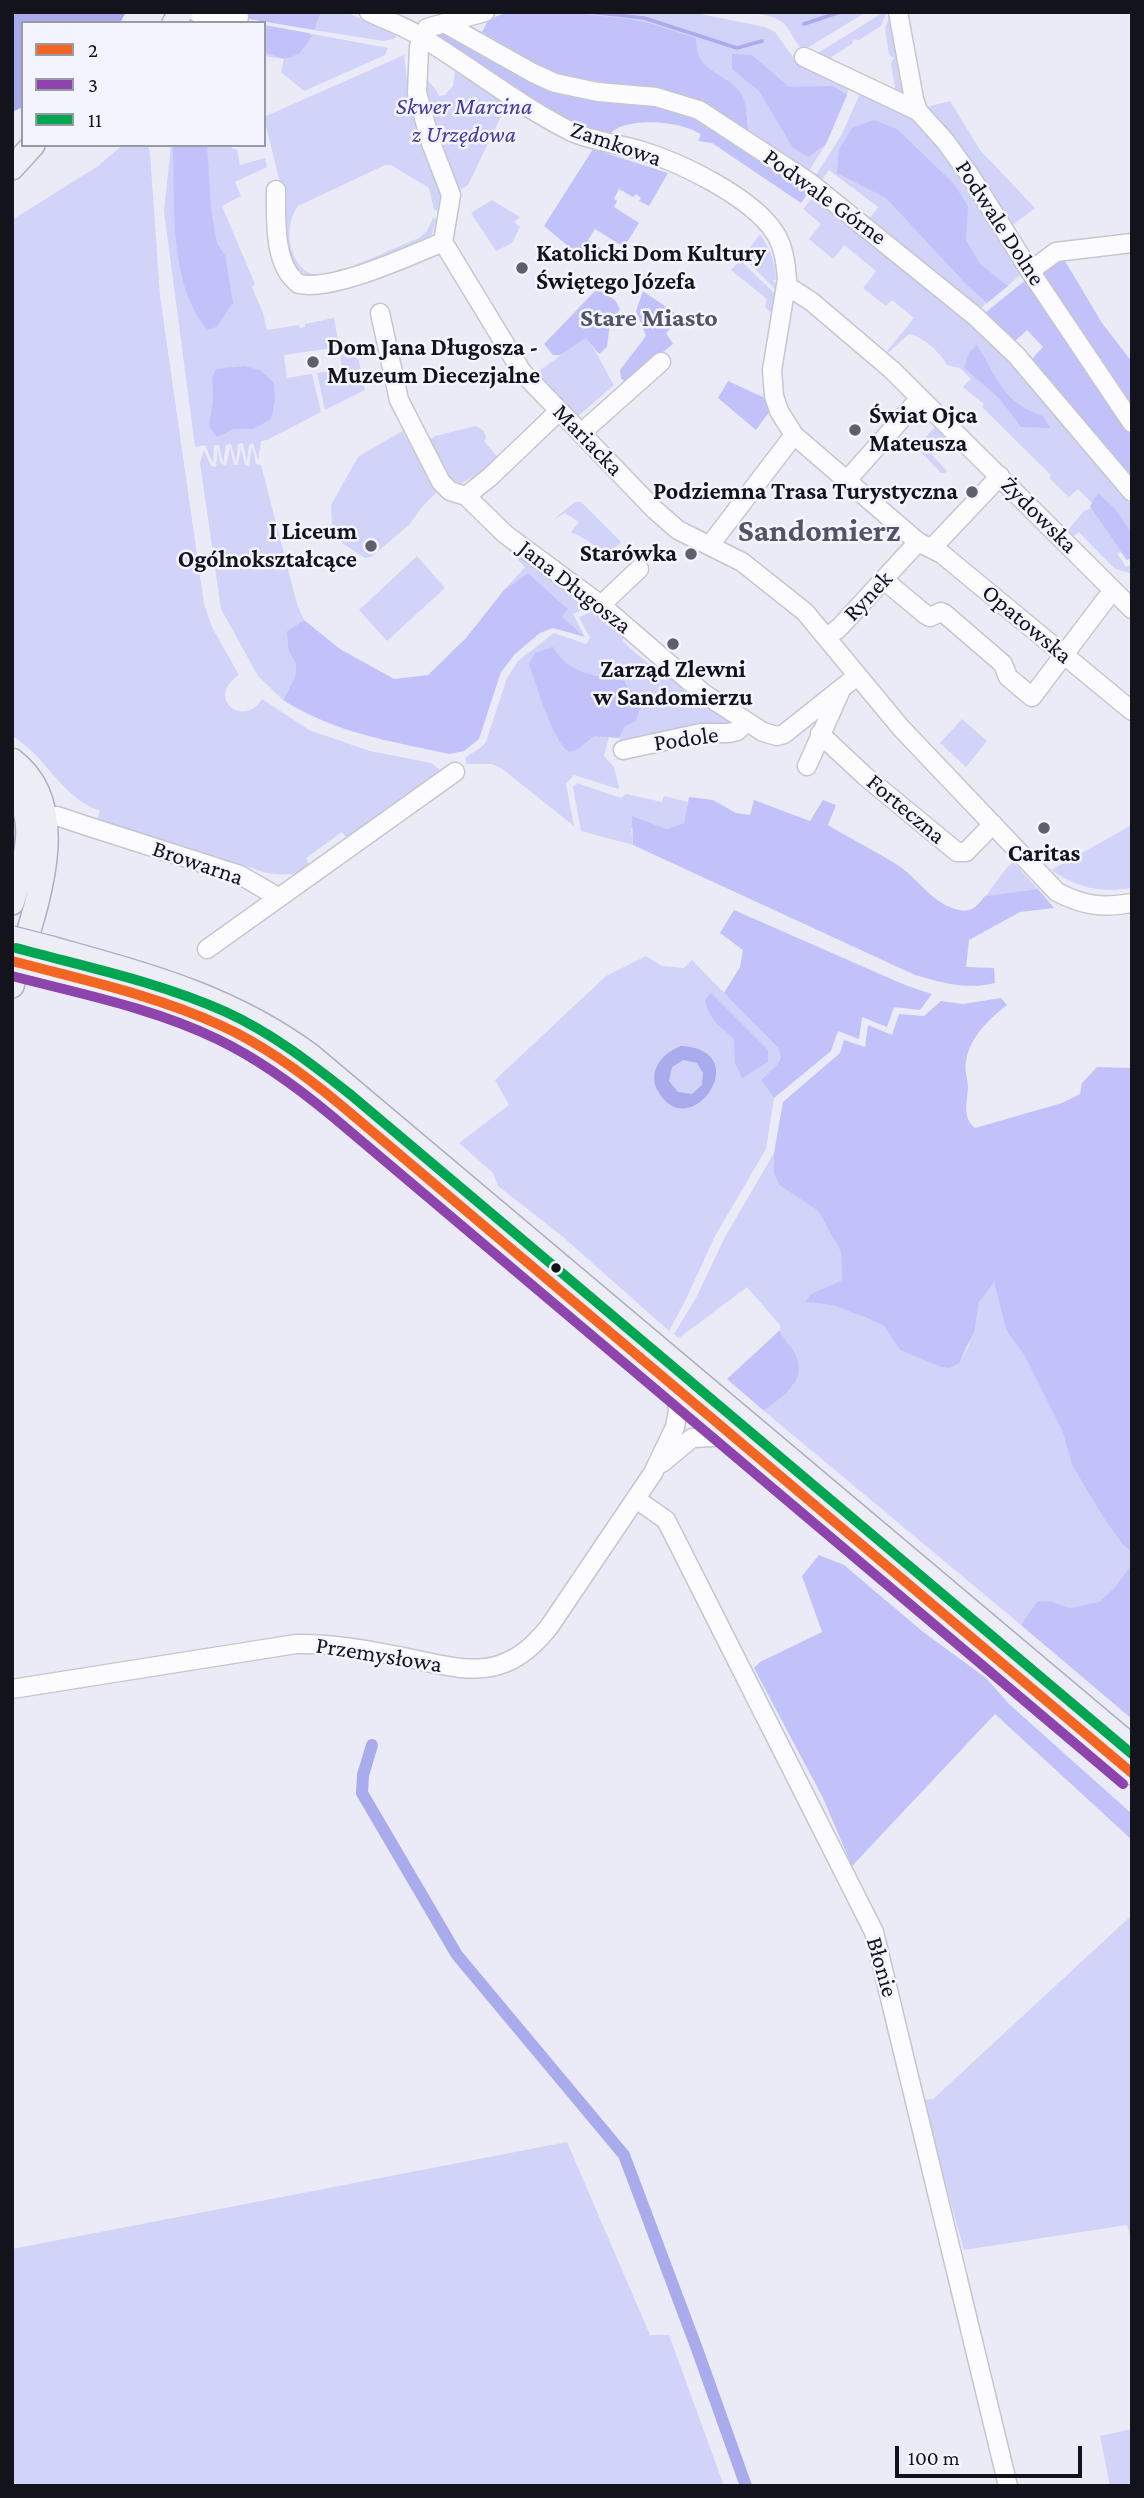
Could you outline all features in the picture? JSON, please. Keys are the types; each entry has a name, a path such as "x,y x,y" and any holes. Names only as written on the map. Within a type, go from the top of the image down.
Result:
{"main road":[{"path":"12,168 31,147"},
{"path":"12,760 32,781 40,795 37,818 12,903"},
{"path":"12,787 24,807 37,818 48,841 43,874 12,986"},
{"path":"12,938 47,959 199,1016 232,1031 278,1058 336,1102 1132,1773"},
{"path":"12,961 47,959 147,975 211,998 256,1020 310,1055 1132,1747"}],"street":[{"path":"196,12 212,18 239,17"},
{"name":"Zamkowa","path":"369,12 421,37 508,94 573,132 642,151 708,180 761,218 775,233 786,265 786,285 772,381 779,411 794,435"},
{"path":"276,190 276,235 289,273 299,284 314,285 369,272 443,242 451,195 420,107 417,79 421,37 427,28 485,12"},
{"name":"Podwale Dolne","path":"898,12 918,111 945,141 969,174 1132,424"},
{"name":"Podwale Górne","path":"444,23 533,74 555,83 598,92 656,97 699,110 809,182 975,316 1016,355 1132,492"},
{"path":"804,57 918,111"},
{"name":"Mariacka","path":"443,242 522,372 670,523 694,539 710,545"},
{"path":"1030,271 1056,252 1132,243"},
{"name":"Żydowska","path":"786,285 812,302 873,354 1132,608"},
{"name":"Jana Długosza","path":"380,313 399,400 441,482 450,491 466,496 512,539 601,604 703,693 746,723 770,735 784,734 857,676"},
{"path":"581,433 661,362"},
{"path":"848,480 920,398"},
{"path":"466,496 490,477 559,411"},
{"path":"710,545 794,435 925,545"},
{"name":"Rynek","path":"710,545 742,562 773,585 805,612 827,637 884,580 1000,476"},
{"name":"Opatowska","path":"925,545 1132,711"},
{"path":"601,604 639,569"},
{"path":"884,580 926,615 930,617 941,612 945,614 1003,664 1007,668 1008,677 1032,697 1106,599"},
{"path":"827,637 901,728 1056,892 1083,904 1104,906 1132,903"},
{"path":"807,766 842,688"},
{"name":"Podole","path":"623,750 701,733 737,732 746,723"},
{"name":"Forteczna","path":"820,734 866,777 957,852 966,852 993,824"},
{"path":"207,949 455,772"},
{"name":"Browarna","path":"37,818 57,817 240,875 278,897"},
{"path":"653,1474 677,1418 675,1388"},
{"path":"653,1474 673,1452 692,1438 732,1436"},
{"name":"Przemysłowa","path":"12,1689 316,1643 452,1667 496,1666 524,1653 549,1627 653,1474"},
{"name":"Błonie","path":"636,1499 666,1520 874,1932 1008,2486"}],"green space":[{"path":"321,12 346,12 397,36 383,41 314,30"},
{"path":"566,12 690,12 765,27 775,32 793,57 851,84 826,144 808,172 748,131 747,113 727,79 703,65 696,50 696,38 649,23"},
{"path":"750,12 866,12 804,50 780,20"},
{"path":"887,12 881,26 859,40 854,39 852,44 825,61 813,56"},
{"path":"892,12 908,100 896,94 891,63 894,58 889,55 885,28"},
{"path":"266,25 388,48 385,55 304,91 281,72 284,59 266,56"},
{"path":"404,55 411,110 442,196 442,210 434,210 429,188 391,165 385,165 298,206 291,221 290,243 303,269 311,274 324,275 351,267 419,238 427,231 433,218 437,219 428,240 323,278 308,277 291,263 281,187 266,116"},
{"name":"Skwer Marcina z Urzędowa","path":"455,71 507,104 468,185 456,192 426,111 424,77 439,96 445,95 453,86"},
{"path":"862,89 914,115 944,148 1024,272 980,309 869,219 878,207 829,170 822,180 816,175 842,134"},
{"path":"950,101 980,150 1035,208 1009,228 923,108"},
{"path":"121,147 148,147 160,296 204,604 212,627 239,675 229,684 225,693 226,701 238,711 246,711 254,708 262,699 309,730 370,751 431,763 440,770 438,776 348,840 342,832 306,858 311,867 295,873 267,873 97,819 100,811 74,796 35,754 12,736 12,220 98,166"},
{"path":"171,147 232,147 237,149 240,165 265,158 267,167 235,182 241,196 222,206 255,284 252,287 267,330 299,325 300,328 305,327 305,324 334,318 339,346 346,345 359,361 365,390 325,410 317,373 342,369 339,347 284,355 287,378 312,374 321,412 261,441 258,460 253,443 249,445 247,462 243,443 238,444 236,462 231,444 226,445 223,463 219,445 214,445 213,463 205,445 195,447 164,211"},
{"path":"815,195 966,316 1009,359 1132,500 1132,558 1127,560 1121,552 1117,553 1126,567 1132,564 1132,574 1114,568 1079,532 1074,536 1068,530 1084,511 1091,508 1092,503 1078,489 1069,497 1049,478 1051,475 982,407 984,404 963,387 971,379 960,368 947,365 931,346 909,334 887,351 914,318 892,300 886,306 863,288 876,271 844,245 833,259 809,239 821,224 803,209"},
{"path":"492,200 520,217 514,222 520,227 512,243 496,251 471,213"},
{"path":"760,234 774,261 776,280 772,280 776,284 775,289 743,257"},
{"path":"740,260 775,294 771,313 765,307 767,299 731,270"},
{"path":"586,338 614,385 577,417 534,374"},
{"path":"937,425 949,438 932,455 947,471 945,473 941,473 916,447"},
{"path":"476,426 484,431 484,441 499,459 483,472 461,483 454,481 451,484 430,440 435,436"},
{"path":"402,431 438,491 409,525 371,557 365,558 342,543 336,535 332,524 331,505 358,457"},
{"path":"252,447 256,464 261,465 297,604 304,620 287,631 288,649 296,663 295,677 283,700 258,676 221,609 200,463 204,450 211,466 216,467 218,449 220,463 226,466 230,448 234,465 238,465 241,448 245,465 249,466"},
{"path":"575,502 581,502 621,542 600,561 595,546 571,532 579,522 565,513 554,519"},
{"path":"499,540 593,605 573,614 585,637 561,617 568,609 528,573 504,590 525,567"},
{"path":"417,556 445,588 387,641 359,610"},
{"path":"596,610 624,637 622,641 664,677 669,674 697,700 733,724 625,743 619,738 609,737 604,756 614,767 619,787 618,789 574,775 566,784 574,826 501,768 492,764 466,764 466,757 486,742 507,678 518,661 554,633 586,644 590,638 579,617"},
{"path":"962,719 987,741 966,767 940,743"},
{"path":"577,783 621,798 626,794 662,802 664,796 688,802 684,823 666,829 631,828 633,845 581,831 573,787"},
{"path":"1132,825 1132,888 1089,888 1051,870"},
{"path":"1013,862 1038,889 986,896 1001,875"},
{"path":"646,956 662,966 684,968 692,960 778,1048 781,1056 776,1066 761,1080 774,1098 766,1149 715,1236 669,1331 562,1236 498,1186 493,1173 459,1143 509,1105 495,1080 606,976"},
{"path":"774,1153 774,1173 779,1185 818,1211 841,1252 842,1280 811,1294 807,1302 832,1305 867,1318 884,1326 900,1350 950,1368 963,1356 980,1301 994,1281 1006,1330 1023,1353 1063,1433 1072,1465 1101,1514 1122,1544 1132,1552 1132,1564 1115,1587 1099,1602 1070,1608 1053,1602 1027,1617 1021,1625 764,1411 794,1385 795,1354 784,1341 779,1324 747,1287 679,1338 674,1334 696,1298 725,1237"},
{"path":"1132,1915 1132,2242 1127,2225 964,2250 922,2100 933,2099"},
{"path":"567,2142 650,2335 669,2335 724,2486 12,2486 12,2249"},
{"path":"1132,2429 1132,2486 1110,2486 1100,2436"}],"shaded area":[{"path":"17,12 126,12 121,21 21,21 21,108 12,112 12,16"},
{"path":"245,12 321,12 314,30 243,18"},
{"path":"509,12 566,12 628,19 696,38 700,58 740,92 746,110 748,131 686,95 576,78 547,70 482,32 489,19"},
{"path":"266,25 312,36 299,54 284,59 266,53"},
{"path":"440,32 466,43 538,84 669,107 691,115 786,174 808,193 801,203 712,143 698,141 701,135 682,126 639,123 616,129 609,136 586,127 499,78 436,36 435,34"},
{"path":"732,54 752,55 789,87 833,86 847,95 826,144 808,157 793,148 759,91 732,69"},
{"path":"874,120 897,129 953,183 968,206 966,240 980,264 1008,286 987,303 886,198 837,173 839,150 852,128"},
{"path":"173,147 207,147 211,208 217,244 225,255 233,303 216,327 208,330 195,311 186,290 180,267 174,217"},
{"path":"593,149 668,173 649,206 639,201 641,198 636,194 633,197 619,189 614,199 617,201 614,207 639,223 624,247 595,229 588,240 607,252 600,262 575,252 544,226"},
{"path":"1064,253 1065,261 1102,323 1132,362 1132,413 1039,268"},
{"path":"1028,278 1132,433 1132,479 1031,360 1043,347 1027,330 1014,342 985,313"},
{"path":"597,289 615,300 620,309 610,323 607,347 599,354 586,338 561,355 553,355 544,344"},
{"path":"643,291 682,318 666,333 673,344 625,382 621,378 620,370 646,336 636,311"},
{"path":"977,345 1010,397 1030,411 1043,416 1050,428 1021,427 999,398 964,368 969,353"},
{"path":"244,366 260,370 274,383 275,401 271,419 253,429 234,429 217,437 209,426 213,401 212,378 216,369"},
{"path":"728,381 765,398 769,412 756,430 718,398"},
{"path":"1098,493 1115,509 1132,533 1132,558 1127,560 1090,506"},
{"path":"528,573 568,609 562,617 585,637 553,628 540,633 515,654 501,672 479,739 464,751 449,754 384,740 323,721 283,700 295,677 296,664 288,649 287,631 304,620 340,649 394,679 428,675 466,638 504,590"},
{"path":"553,647 566,663 575,668 593,675 625,681 631,701 640,708 636,721 625,726 619,738 594,736 578,749 569,752 563,746 546,712 529,664 535,653"},
{"path":"689,797 713,800 736,813 750,815 754,800 810,821 823,800 836,805 828,825 899,866 941,903 959,910 968,910 985,896 1038,889 1054,908 1020,912 969,940 966,967 994,968 995,983 965,986 915,975 633,845 632,816 666,829 684,823"},
{"path":"734,910 905,985 932,994 920,1010 894,1007 887,1027 862,1017 859,1039 838,1031 831,1051 774,1098 761,1080 776,1066 781,1057 778,1048 724,993 740,967 743,950 720,933"},
{"path":"711,993 768,1050 768,1062 742,1078 735,1063 734,1039 715,1022 706,1006 705,999"},
{"path":"1001,998 1007,1005 976,1036 966,1061 967,1114 975,1128 1062,1103 1080,1094 1082,1083 1097,1067 1132,1068 1132,1552 1122,1544 1101,1514 1072,1465 1063,1433 1023,1353 1006,1330 994,1282 979,1302 974,1332 959,1363 950,1368 941,1367 900,1350 884,1326 832,1305 806,1302 811,1294 842,1280 841,1252 818,1211 779,1185 774,1173 774,1153 783,1102 840,1053 844,1040 865,1047 868,1025 892,1035 899,1014 924,1016 941,1001 963,1004"},
{"path":"681,1046 703,1051 714,1062 716,1076 710,1091 700,1102 687,1108 672,1106 655,1085 658,1064","holes":["683,1060 697,1063 703,1073 702,1085 692,1094 678,1092 669,1081 672,1067"]},
{"path":"780,1330 795,1354 799,1372 791,1387 764,1411 727,1379"},
{"path":"819,1555 844,1565 922,1631 986,1678 1009,1704 1132,1814 1132,1840 995,1714 852,1866 823,1798 754,1668 760,1662 822,1632 802,1576"},
{"path":"1132,1564 1132,1719 1021,1625 1038,1601 1053,1602 1070,1608 1099,1602 1115,1587"}],"waterway":[{"path":"590,12 644,18 737,48 762,41"},
{"path":"804,24 840,12"},
{"path":"372,1745 363,1775 362,1793 457,1955 624,2155 746,2486"}],"transit line":[{"name":"11","path":"16,948 122,976 201,1001 259,1029 306,1061 351,1095 1132,1754"},
{"name":"2","path":"12,961 119,989 197,1015 254,1043 299,1072 1132,1773"},
{"name":"3","path":"12,976 116,1003 193,1028 248,1055 292,1084 1123,1784"}],"place":[{"name":"Katolicki Dom Kultury Świętego Józefa","path":"522,268"},
{"name":"Dom Jana Długosza - Muzeum Diecezjalne","path":"313,362"},
{"name":"Świat Ojca Mateusza","path":"855,430"},
{"name":"Podziemna Trasa Turystyczna","path":"972,492"},
{"name":"I Liceum Ogólnokształcące","path":"371,546"},
{"name":"Starówka","path":"691,554"},
{"name":"Zarząd Zlewni w Sandomierzu","path":"673,644"},
{"name":"Caritas","path":"1044,828"}],"district":[{"name":"Stare Miasto","path":"649,318"},
{"name":"Sandomierz","path":"819,531"}]}
